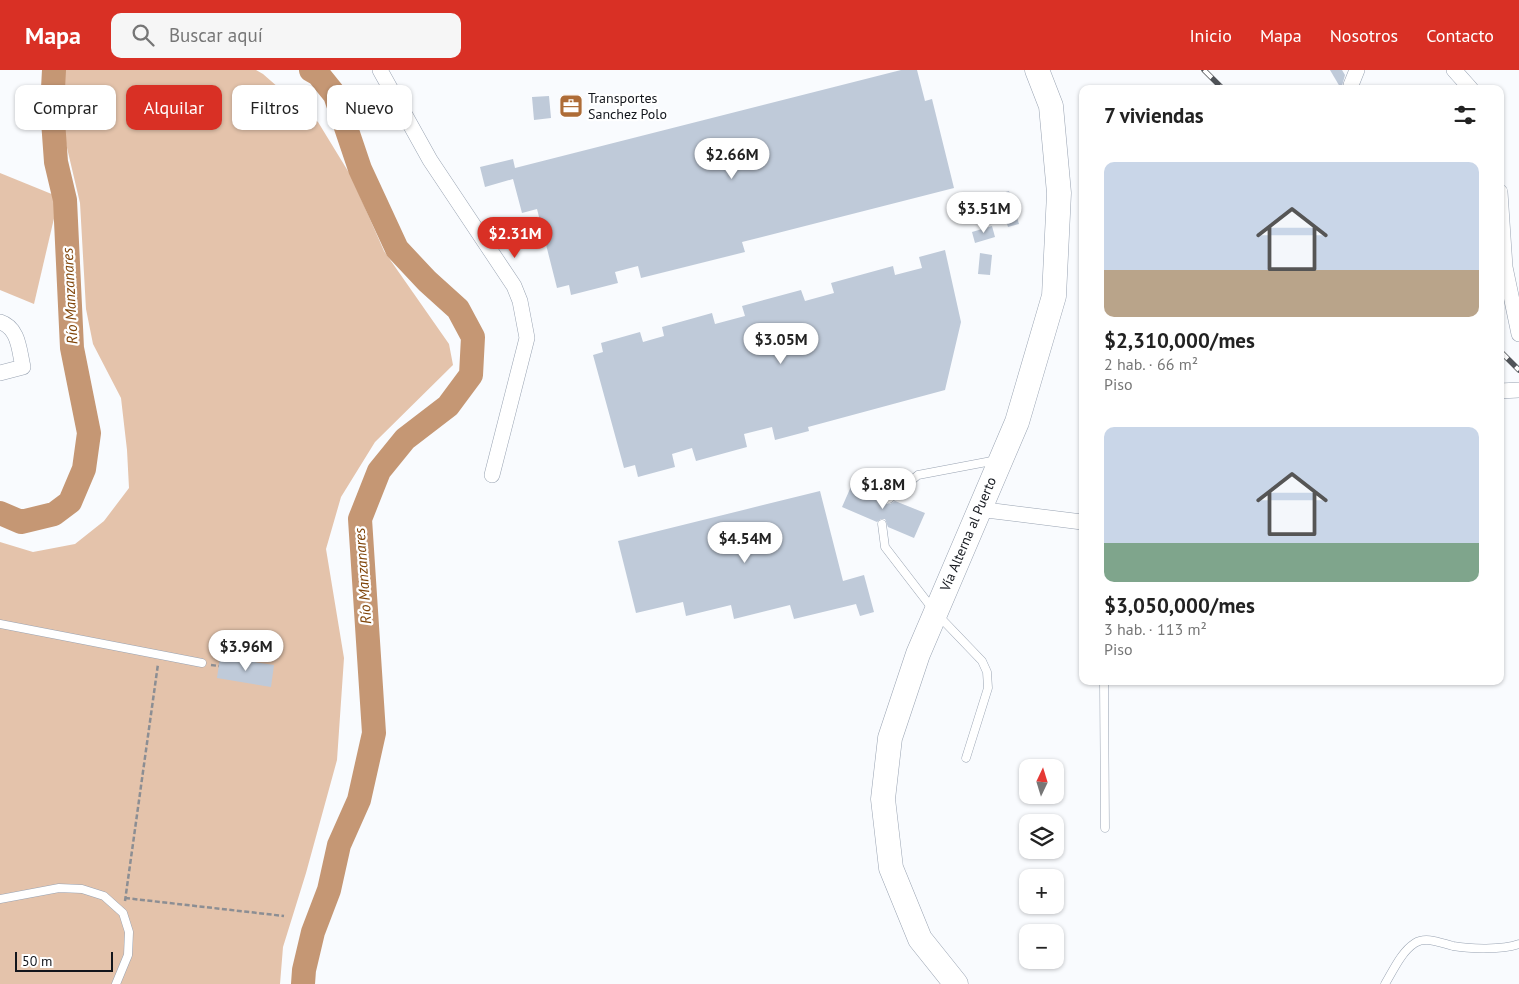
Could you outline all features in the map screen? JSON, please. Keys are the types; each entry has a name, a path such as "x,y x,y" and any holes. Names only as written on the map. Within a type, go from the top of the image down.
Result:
{"main road":[{"name":"Vía Alterna al Puerto","path":"956,984 920,939 891,868 883,799 890,738 918,654 1016,422 1054,296 1059,193 1051,106 1036,70"}],"street":[{"path":"380,70 430,160 514,286 520,300 527,338 492,475"},
{"path":"1351,85 1357,70"},
{"path":"1454,70 1467,85"},
{"path":"1504,252 1505,267 1519,334"},
{"path":"0,373 23,367 15,333 4,323"},
{"path":"1504,391 1519,390"},
{"path":"978,509 1079,522"}],"lane":[{"path":"889,499 918,476 1000,459"},
{"path":"882,524 885,547 935,612 982,661 987,672 988,688 966,758"},
{"path":"0,624 202,663"},
{"path":"1104,685 1105,828"},
{"path":"0,899 59,888 82,889 104,896 123,913 129,932 128,955 116,984"},
{"path":"1385,984 1404,952 1416,942 1427,940 1453,946 1482,948 1519,944"}],"path":[{"path":"123,913 159,655"},
{"path":"125,898 284,916"}],"shaded area":[{"path":"63,70 256,70 263,74 276,85 232,85 232,130 317,130 318,122 351,176 384,251 449,344 453,365 375,442 341,497 326,549 344,658 337,760 306,873 283,947 280,984 0,984 0,542 33,552 75,544 104,521 129,488 121,398 93,344 86,309 80,203 63,130 116,130 116,85 60,85"},
{"path":"0,173 59,197 34,304 0,290"}],"building":[{"path":"901,70 917,70 925,101 932,99 954,188 742,242 745,252 641,278 638,266 615,272 618,283 571,295 569,285 557,288 537,209 522,213 513,179 485,187 480,167 513,159 515,168"},
{"path":"1330,70 1342,70 1345,75 1342,85 1339,85"},
{"path":"549,96 551,118 534,120 532,97"},
{"path":"1009,191 1019,224 1008,227 998,194"},
{"path":"992,226 995,237 975,243 972,232"},
{"path":"945,250 961,322 945,390 808,427 809,431 775,440 772,427 744,434 747,447 696,461 692,448 672,454 675,467 638,477 635,465 624,468 593,355 603,352 601,343 640,332 643,342 664,336 662,327 712,313 715,324 745,316 742,306 801,290 805,301 834,293 831,283 893,266 895,275 922,268 919,257"},
{"path":"980,253 992,255 990,275 978,274"},
{"path":"853,482 884,496 887,504 895,501 925,513 914,538 888,527 885,519 877,522 842,507"},
{"path":"820,491 843,581 864,575 874,612 860,616 856,604 794,619 790,605 734,619 731,605 686,616 683,602 636,613 618,541"},
{"path":"220,657 274,665 271,687 217,678"}],"waterway":[{"name":"Río Manzanares","path":"0,513 21,522 54,514 70,502 84,469 89,433 72,348 65,200 56,162 52,107 54,70"},
{"name":"Río Manzanares","path":"303,984 304,970 313,932 329,890 339,845 359,800 374,733 360,519 379,471 405,439 448,406 471,375 473,337 458,309 427,281 397,249 360,169 335,95 318,74 311,70"}],"railway":[{"path":"1204,70 1219,85"},
{"path":"1504,355 1519,370"}],"place":[{"name":"Transportes Sanchez Polo","path":"571,106"}]}
